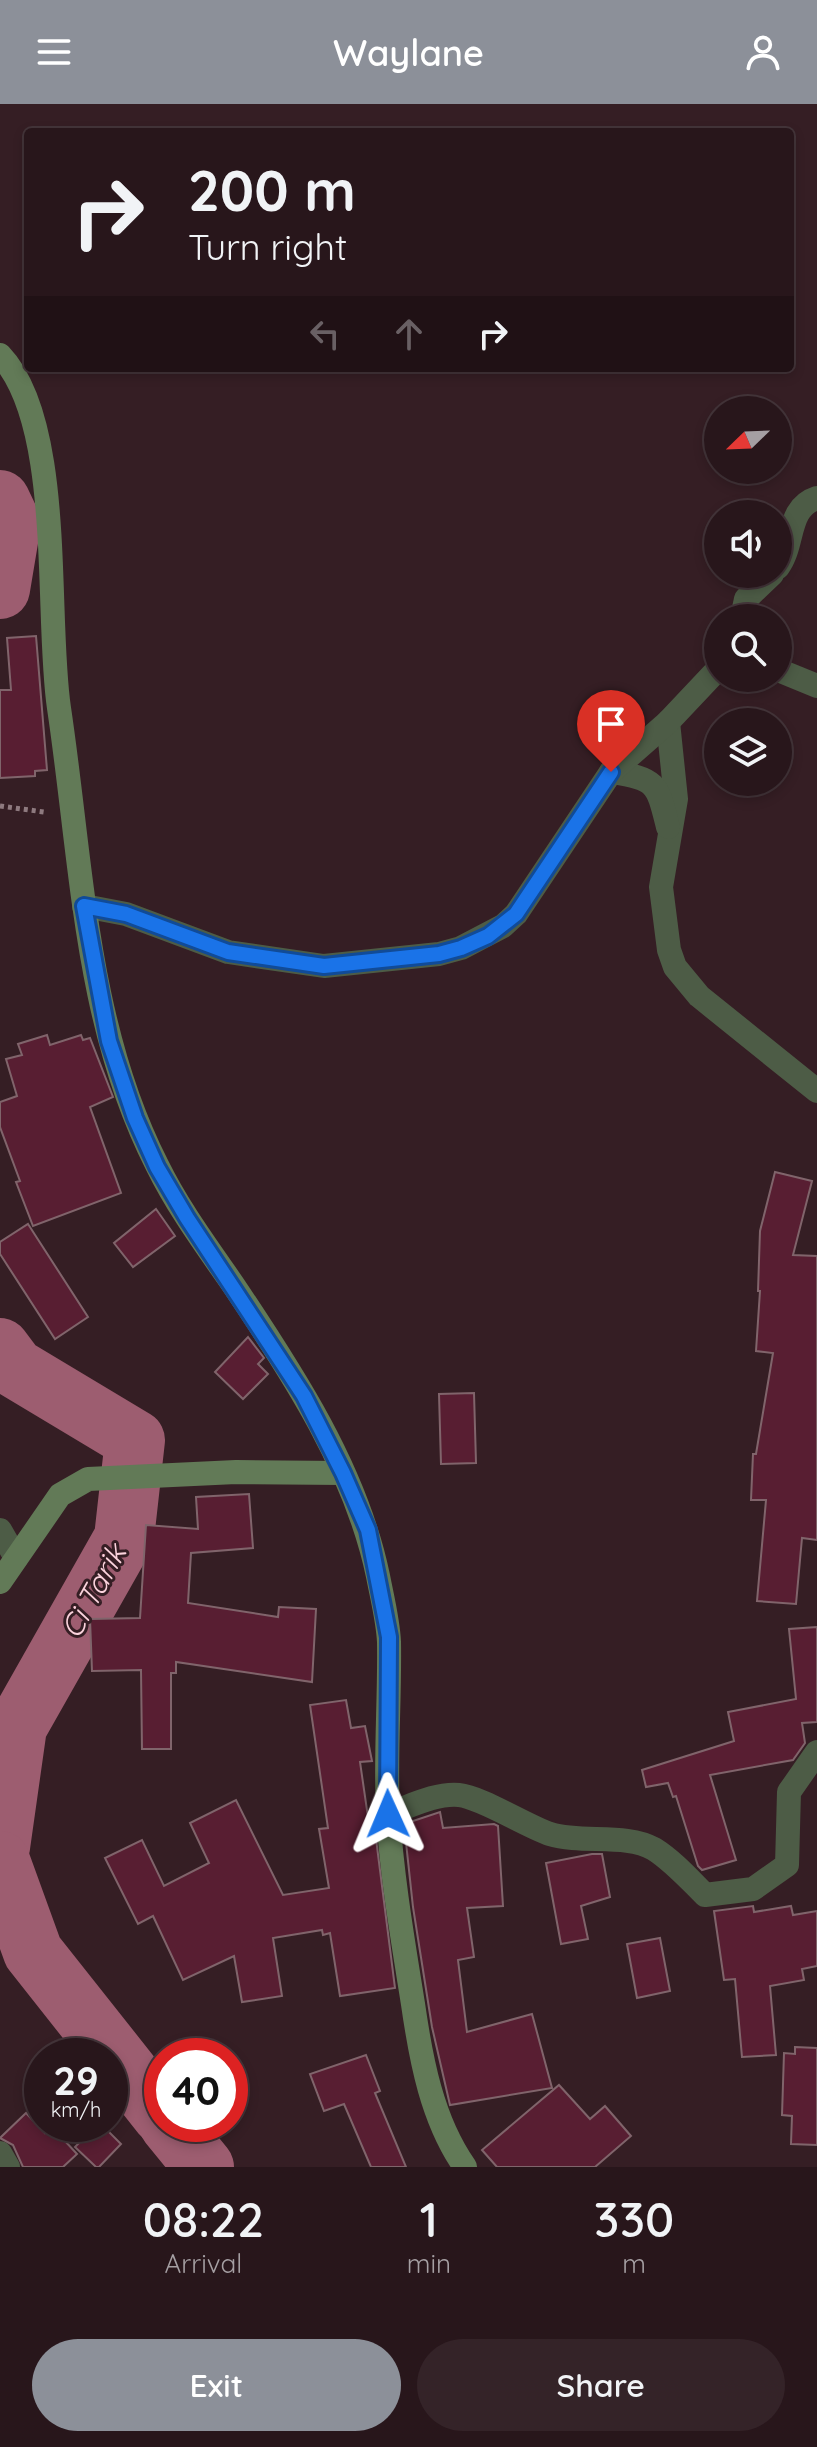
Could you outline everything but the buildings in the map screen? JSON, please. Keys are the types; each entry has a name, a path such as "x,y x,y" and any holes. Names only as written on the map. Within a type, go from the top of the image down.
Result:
{"street":[{"path":"0,355 13,368 25,396 38,444 52,574 56,689 71,784 84,906 109,1041 135,1118 157,1167 304,1396 368,1530 389,1637 388,1814 401,1928 422,2062 439,2116 465,2167"},
{"path":"792,532 799,508 806,501 817,498"},
{"path":"745,604 757,588"},
{"path":"792,676 817,686"},
{"path":"84,906 126,914 228,952 324,966 450,951 488,936 516,914 611,772 668,722 704,684"},
{"path":"668,722 676,799 661,887 669,950 675,967 699,996 817,1091"},
{"path":"611,772 640,776 649,781 661,800 670,836"},
{"path":"0,1582 60,1495 88,1479 160,1474 343,1473"},
{"path":"0,1530 16,1558"},
{"path":"388,1814 433,1797 462,1795 551,1834 586,1840 616,1840 651,1848 676,1866 705,1895 753,1889 787,1865 789,1792 817,1752"},
{"path":"0,2153 8,2167"}],"path":[{"path":"0,806 73,816"}],"waterway":[{"name":"Ci Tarik","path":"0,500 11,523 0,589"},
{"name":"Ci Tarik","path":"0,1348 15,1368 135,1440 124,1538 17,1727 0,1847"},
{"name":"Ci Tarik","path":"0,1861 33,1952 144,2092"},
{"name":"Ci Tarik","path":"184,2142 204,2167"}],"route":[{"path":"388,1814 389,1637 368,1530 304,1396 157,1167 135,1118 109,1041 84,906 126,914 228,952 324,966 439,954 488,936 516,914 611,772"}]}
